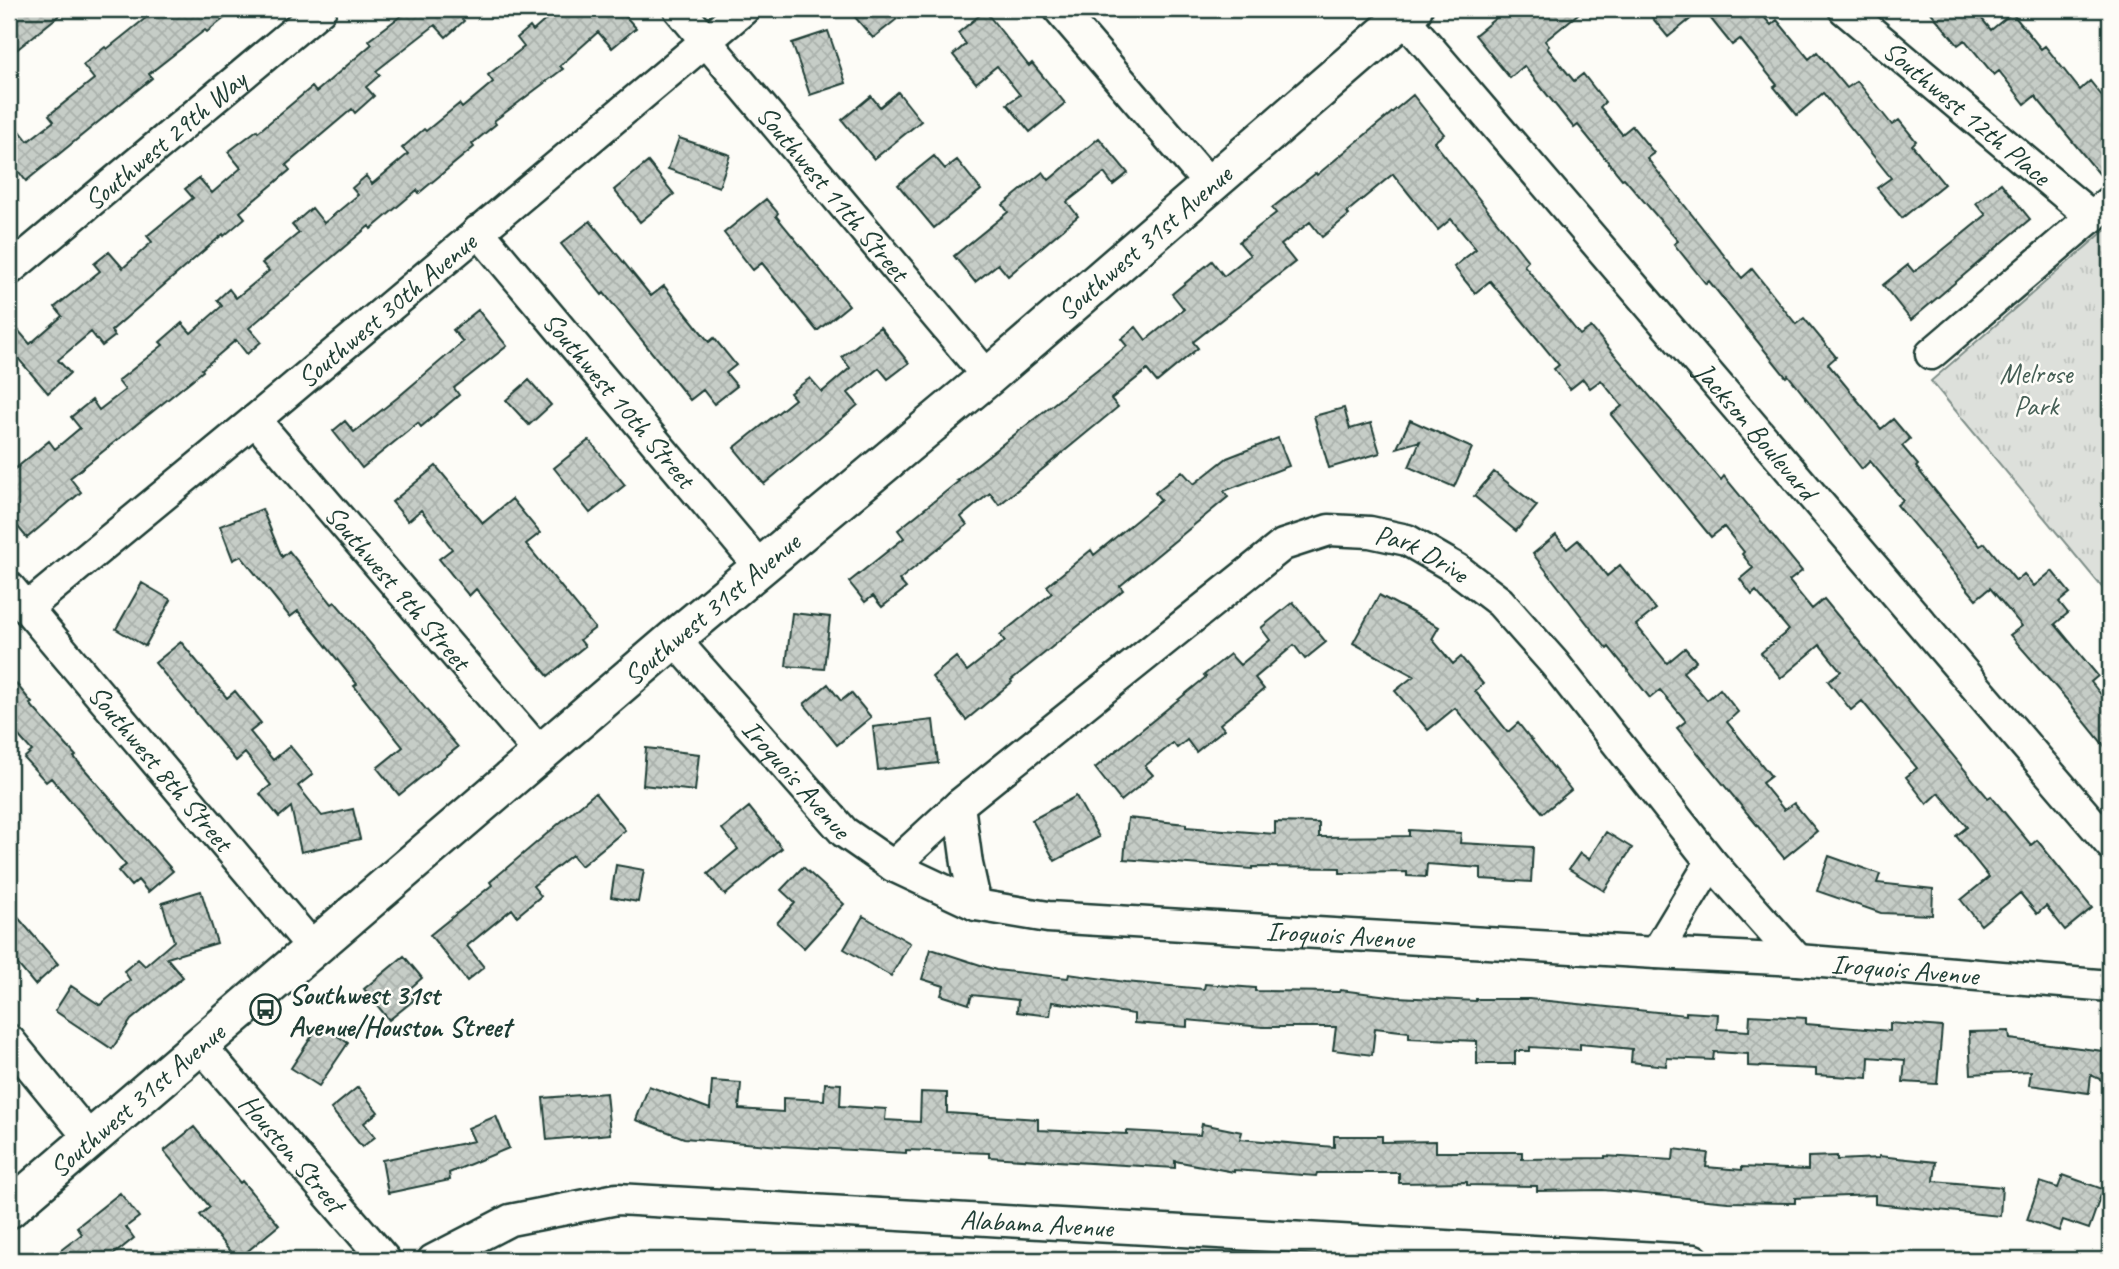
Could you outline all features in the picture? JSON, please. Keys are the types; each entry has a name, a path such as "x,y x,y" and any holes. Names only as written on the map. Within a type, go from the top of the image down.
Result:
{"main road":[{"name":"Southwest 31st Avenue","path":"9,1209 674,639 988,377 1408,13"}],"street":[{"name":"Southwest 29th Way","path":"9,270 321,9"},
{"name":"Southwest 11th Street","path":"679,9 988,377"},
{"name":"Southwest 30th Avenue","path":"18,598 255,420 744,9"},
{"path":"1059,9 1210,185"},
{"name":"Southwest 12th Place","path":"1844,9 2101,209"},
{"name":"Jackson Boulevard","path":"1408,13 2110,844"},
{"path":"1931,354 2101,209"},
{"name":"Southwest 10th Street","path":"478,231 761,568"},
{"name":"Southwest 9th Street","path":"255,420 541,754"},
{"name":"Park Drive","path":"893,866 959,805 1283,545 1329,530 1370,532 1407,540 1457,569 1500,602 1554,663 1711,862 1798,960"},
{"name":"Southwest 8th Street","path":"18,598 313,948"},
{"name":"Iroquois Avenue","path":"674,639 844,832 893,866 976,905 1048,917 1798,960 2110,986"},
{"path":"959,805 976,905"},
{"path":"1656,953 1711,862"},
{"path":"9,1041 90,1139"},
{"name":"Houston Street","path":"200,1045 385,1260"},
{"name":"Alabama Avenue","path":"433,1260 510,1220 617,1199 1693,1260"}],"green space":[{"name":"Melrose Park","path":"2110,226 2110,597 1931,381"}],"building":[{"path":"9,9 67,9 9,56"},
{"path":"157,9 236,9 149,74 152,78 26,181 9,159 9,140 20,131 28,141 54,121 49,115 94,79 83,65"},
{"path":"410,9 456,9 464,21 446,37 435,25 376,71 380,75 366,87 374,96 355,113 352,109 286,165 290,170 240,212 245,218 111,331 115,336 102,346 91,332 58,360 70,373 48,393 9,348 9,338 18,330 30,344 62,316 55,307 100,271 94,264 109,252 123,268 152,242 147,236 193,198 185,189 199,178 212,193 241,168 228,152 257,130 258,132 312,87 316,92 372,44 369,40"},
{"path":"558,9 619,9 636,28 612,48 598,32 560,66 563,69 494,121 496,124 472,144 474,147 419,193 417,190 371,229 369,226 249,328 261,342 247,354 236,340 202,369 203,371 70,478 81,492 27,538 9,516 9,474 49,441 55,449 80,428 71,417 92,400 99,410 125,390 118,381 163,345 160,342 182,323 191,333 222,306 217,300 229,289 236,298 269,271 262,263 299,233 292,225 312,208 324,223 358,195 352,188 366,176 372,184 408,154 402,148 459,104 462,108 493,82 488,75 524,47 517,38 530,27 533,31"},
{"path":"848,9 888,9 897,19 873,38"},
{"path":"1507,9 1584,9 1545,41 1549,46 1547,48 1574,81 1583,74 1605,102 1600,107 1622,134 1632,126 1654,153 1647,158 1742,278 1752,269 1796,324 1804,318 1836,357 1828,364 1881,429 1893,419 1910,439 1902,446 1918,465 1916,467 1980,546 1985,543 2016,581 2024,574 2034,586 2052,571 2070,593 2059,602 2068,613 2055,624 2098,676 2091,682 2110,706 2110,753 2010,635 2022,626 1990,588 1976,599 1897,505 1903,500 1870,461 1862,469 1709,281 1706,284 1674,244 1678,241 1578,125 1574,128 1524,66 1510,78 1475,35"},
{"path":"1645,9 1703,9 1668,37"},
{"path":"1703,9 1757,9 1771,25 1777,20 1809,59 1817,52 1847,88 1857,81 1892,125 1899,120 1916,141 1912,145 1944,184 1902,218 1877,188 1891,178 1823,93 1797,115 1740,39 1732,45"},
{"path":"1928,9 1974,9 1991,30 2012,13 2041,49 2045,46 2080,90 2090,81 2110,106 2110,168 2101,176 2035,96 2025,104 1999,71 1994,75 1965,40 1958,45"},
{"path":"985,11 1029,66 1032,63 1065,103 1030,132 1007,104 1020,95 997,66 976,83 953,55 966,44 958,33"},
{"path":"828,31 846,83 810,95 792,43"},
{"path":"898,92 921,121 874,159 842,120 871,96 880,107"},
{"path":"1413,95 1444,134 1434,142 1528,261 1524,265 1580,335 1591,327 1721,480 1724,476 1802,571 1789,581 1812,609 1824,599 1988,798 1991,796 2031,845 2037,840 2092,908 2065,930 2046,906 2037,914 2020,893 1981,925 1961,900 1989,877 1956,836 1967,827 1939,793 1927,804 1906,777 1917,768 1862,701 1851,710 1828,681 1841,671 1820,645 1781,678 1761,653 1789,630 1756,591 1752,595 1740,579 1753,568 1742,554 1744,552 1724,527 1711,537 1611,415 1622,406 1601,380 1590,388 1583,379 1570,389 1554,369 1559,365 1490,281 1475,293 1454,267 1476,249 1451,219 1438,230 1393,174 1347,212 1349,215 1322,237 1310,222 1281,245 1295,262 1193,342 1198,348 1157,382 1147,370 1111,399 1118,407 999,505 990,493 961,517 967,525 899,580 906,588 882,607 873,596 865,602 849,582 904,538 898,530 1127,346 1121,339 1136,327 1146,340 1184,309 1172,294 1212,261 1224,276 1250,255 1239,242 1276,213 1272,208 1316,173 1317,175"},
{"path":"679,138 730,155 719,187 668,169"},
{"path":"1099,138 1128,173 1113,185 1104,173 1067,202 1078,216 1008,276 998,264 975,282 954,256 1008,212 1003,205 1043,172 1049,180"},
{"path":"934,156 945,169 957,160 981,190 934,228 898,185"},
{"path":"648,162 674,194 640,222 614,190"},
{"path":"2001,183 2030,219 1911,320 1883,285 1908,265 1914,272 1986,215 1976,203"},
{"path":"766,199 778,213 776,216 849,305 817,331 762,263 753,270 724,233"},
{"path":"590,221 651,296 664,286 709,342 714,338 736,365 726,373 737,386 714,404 703,390 690,400 561,244"},
{"path":"478,310 507,346 454,388 459,395 421,427 418,423 362,468 333,431 345,421 354,432 397,398 463,342 453,330"},
{"path":"880,327 909,363 888,379 879,368 848,393 858,405 764,484 734,448 795,399 790,393 810,378 822,392 850,368 842,357"},
{"path":"529,380 551,405 529,425 506,400"},
{"path":"1344,408 1350,429 1371,423 1380,453 1329,468 1314,416"},
{"path":"1410,420 1472,448 1454,487 1409,467 1420,441 1397,448"},
{"path":"1278,438 1289,466 1224,491 1228,497 1120,586 1123,590 1011,680 1012,682 966,720 932,677 956,657 967,671 1005,641 1000,635 1052,593 1047,586 1091,550 1094,555 1161,500 1155,493 1182,471 1194,484 1227,458"},
{"path":"589,440 625,485 590,513 554,468"},
{"path":"436,466 483,523 512,499 540,533 526,544 595,628 580,640 585,646 548,676 476,589 469,596 439,559 452,549 421,510 408,521 392,502"},
{"path":"1494,472 1537,506 1516,531 1474,496"},
{"path":"262,509 282,557 289,551 458,747 399,795 377,768 403,747 298,611 290,617 241,556 233,560 220,526"},
{"path":"1556,535 1567,549 1578,540 1607,576 1620,565 1656,609 1636,625 1667,663 1685,648 1696,661 1683,672 1707,700 1720,689 1738,712 1727,722 1771,776 1762,783 1784,810 1794,803 1817,831 1784,858 1677,728 1686,721 1660,690 1650,698 1609,647 1607,649 1533,554"},
{"path":"142,583 171,600 145,646 116,629"},
{"path":"1379,595 1439,627 1432,639 1453,664 1461,657 1483,684 1475,691 1508,732 1518,723 1571,790 1543,813 1455,708 1428,730 1395,691 1414,676 1353,643"},
{"path":"1293,602 1326,642 1305,659 1294,645 1255,678 1264,689 1220,724 1224,729 1196,752 1187,740 1177,748 1173,743 1145,766 1153,775 1121,801 1095,768 1230,654 1240,665 1270,640 1261,628"},
{"path":"792,613 830,617 824,669 786,666"},
{"path":"181,642 227,698 235,691 261,723 250,732 273,760 290,746 313,774 298,786 322,816 353,809 360,839 301,852 291,807 279,817 260,794 271,785 245,753 236,761 155,663"},
{"path":"9,675 32,703 30,704 76,756 74,757 173,871 148,892 138,880 131,886 118,871 126,865 51,778 46,782 24,758 32,751 9,725"},
{"path":"828,684 841,701 851,693 871,717 837,745 804,704"},
{"path":"933,720 938,763 878,770 873,727"},
{"path":"646,748 699,754 695,791 643,785"},
{"path":"595,793 625,830 581,866 572,855 533,886 541,896 517,916 512,909 467,946 484,967 467,981 430,935 492,885 490,882"},
{"path":"1076,796 1099,837 1055,861 1032,820"},
{"path":"749,807 782,848 725,895 708,874 738,849 722,829"},
{"path":"1128,818 1186,824 1186,827 1275,834 1275,822 1319,823 1319,837 1409,836 1409,830 1461,833 1460,843 1533,847 1531,882 1481,879 1481,868 1427,864 1426,877 1407,876 1407,872 1340,873 1340,868 1252,869 1124,859"},
{"path":"1606,832 1632,848 1604,891 1569,869 1580,853 1589,859"},
{"path":"1829,856 1880,874 1877,883 1933,889 1932,915 1881,913 1817,891"},
{"path":"616,865 644,870 638,902 611,897"},
{"path":"803,867 844,904 804,948 777,923 795,903 781,890"},
{"path":"201,891 217,943 167,958 183,977 131,1020 112,1049 55,1011 71,986 100,1005 130,980 124,971 138,959 145,966 174,941 162,903"},
{"path":"9,907 58,964 35,985 9,954"},
{"path":"863,916 910,943 891,976 844,949"},
{"path":"931,949 996,970 1068,978 1069,974 1204,989 1205,984 1255,988 1255,991 1340,990 1397,997 1476,1001 1529,999 1686,1015 1686,1012 1718,1014 1717,1029 1749,1031 1750,1015 1806,1018 1806,1024 1890,1031 1890,1023 1942,1027 1937,1084 1903,1082 1905,1060 1869,1057 1868,1078 1816,1075 1816,1069 1748,1066 1748,1054 1714,1052 1713,1060 1667,1058 1666,1066 1631,1062 1632,1049 1580,1044 1580,1050 1530,1047 1530,1051 1515,1051 1515,1064 1477,1064 1477,1041 1409,1038 1409,1032 1375,1028 1372,1055 1333,1050 1336,1027 1263,1027 1187,1020 1187,1027 1134,1023 1134,1014 1052,1002 1050,1016 1017,1012 1018,1000 972,995 969,1004 941,995 944,986 922,979"},
{"path":"404,956 422,978 407,991 414,1000 389,1020 364,989"},
{"path":"320,1024 348,1043 319,1086 291,1068"},
{"path":"2009,1031 2010,1039 2110,1052 2110,1084 2091,1075 2089,1093 2029,1085 2031,1071 1971,1074 1969,1032"},
{"path":"712,1081 741,1083 739,1109 783,1112 783,1098 824,1100 825,1083 841,1084 840,1106 886,1109 885,1120 920,1122 921,1092 947,1093 947,1113 1038,1119 1038,1130 1200,1135 1202,1124 1242,1132 1240,1139 1334,1147 1334,1136 1382,1136 1382,1142 1436,1141 1436,1152 1522,1152 1522,1159 1605,1156 1673,1160 1674,1149 1708,1153 1706,1167 1742,1170 1742,1167 1808,1170 1808,1157 1837,1156 1837,1160 1879,1156 1936,1162 1934,1181 2002,1187 2000,1216 1875,1204 1875,1195 1795,1198 1795,1203 1728,1202 1603,1190 1537,1191 1537,1186 1467,1185 1467,1182 1399,1183 1399,1173 1317,1173 1316,1176 1234,1172 1175,1161 1175,1168 989,1157 989,1153 906,1150 906,1153 780,1146 684,1138 636,1120 649,1086 710,1109"},
{"path":"358,1087 378,1112 364,1123 375,1137 362,1147 331,1109"},
{"path":"606,1093 610,1134 547,1140 543,1098"},
{"path":"496,1116 509,1148 449,1173 450,1180 388,1193 382,1160 474,1141 468,1128"},
{"path":"194,1127 279,1225 237,1260 200,1215 210,1207 164,1151"},
{"path":"2063,1175 2103,1189 2089,1229 2063,1220 2059,1231 2027,1220 2040,1182 2058,1188"},
{"path":"120,1193 139,1217 126,1227 134,1238 107,1260 48,1260 82,1234 77,1227"}],"place":[{"name":"Southwest 31st Avenue/Houston Street","path":"266,1010"}]}
